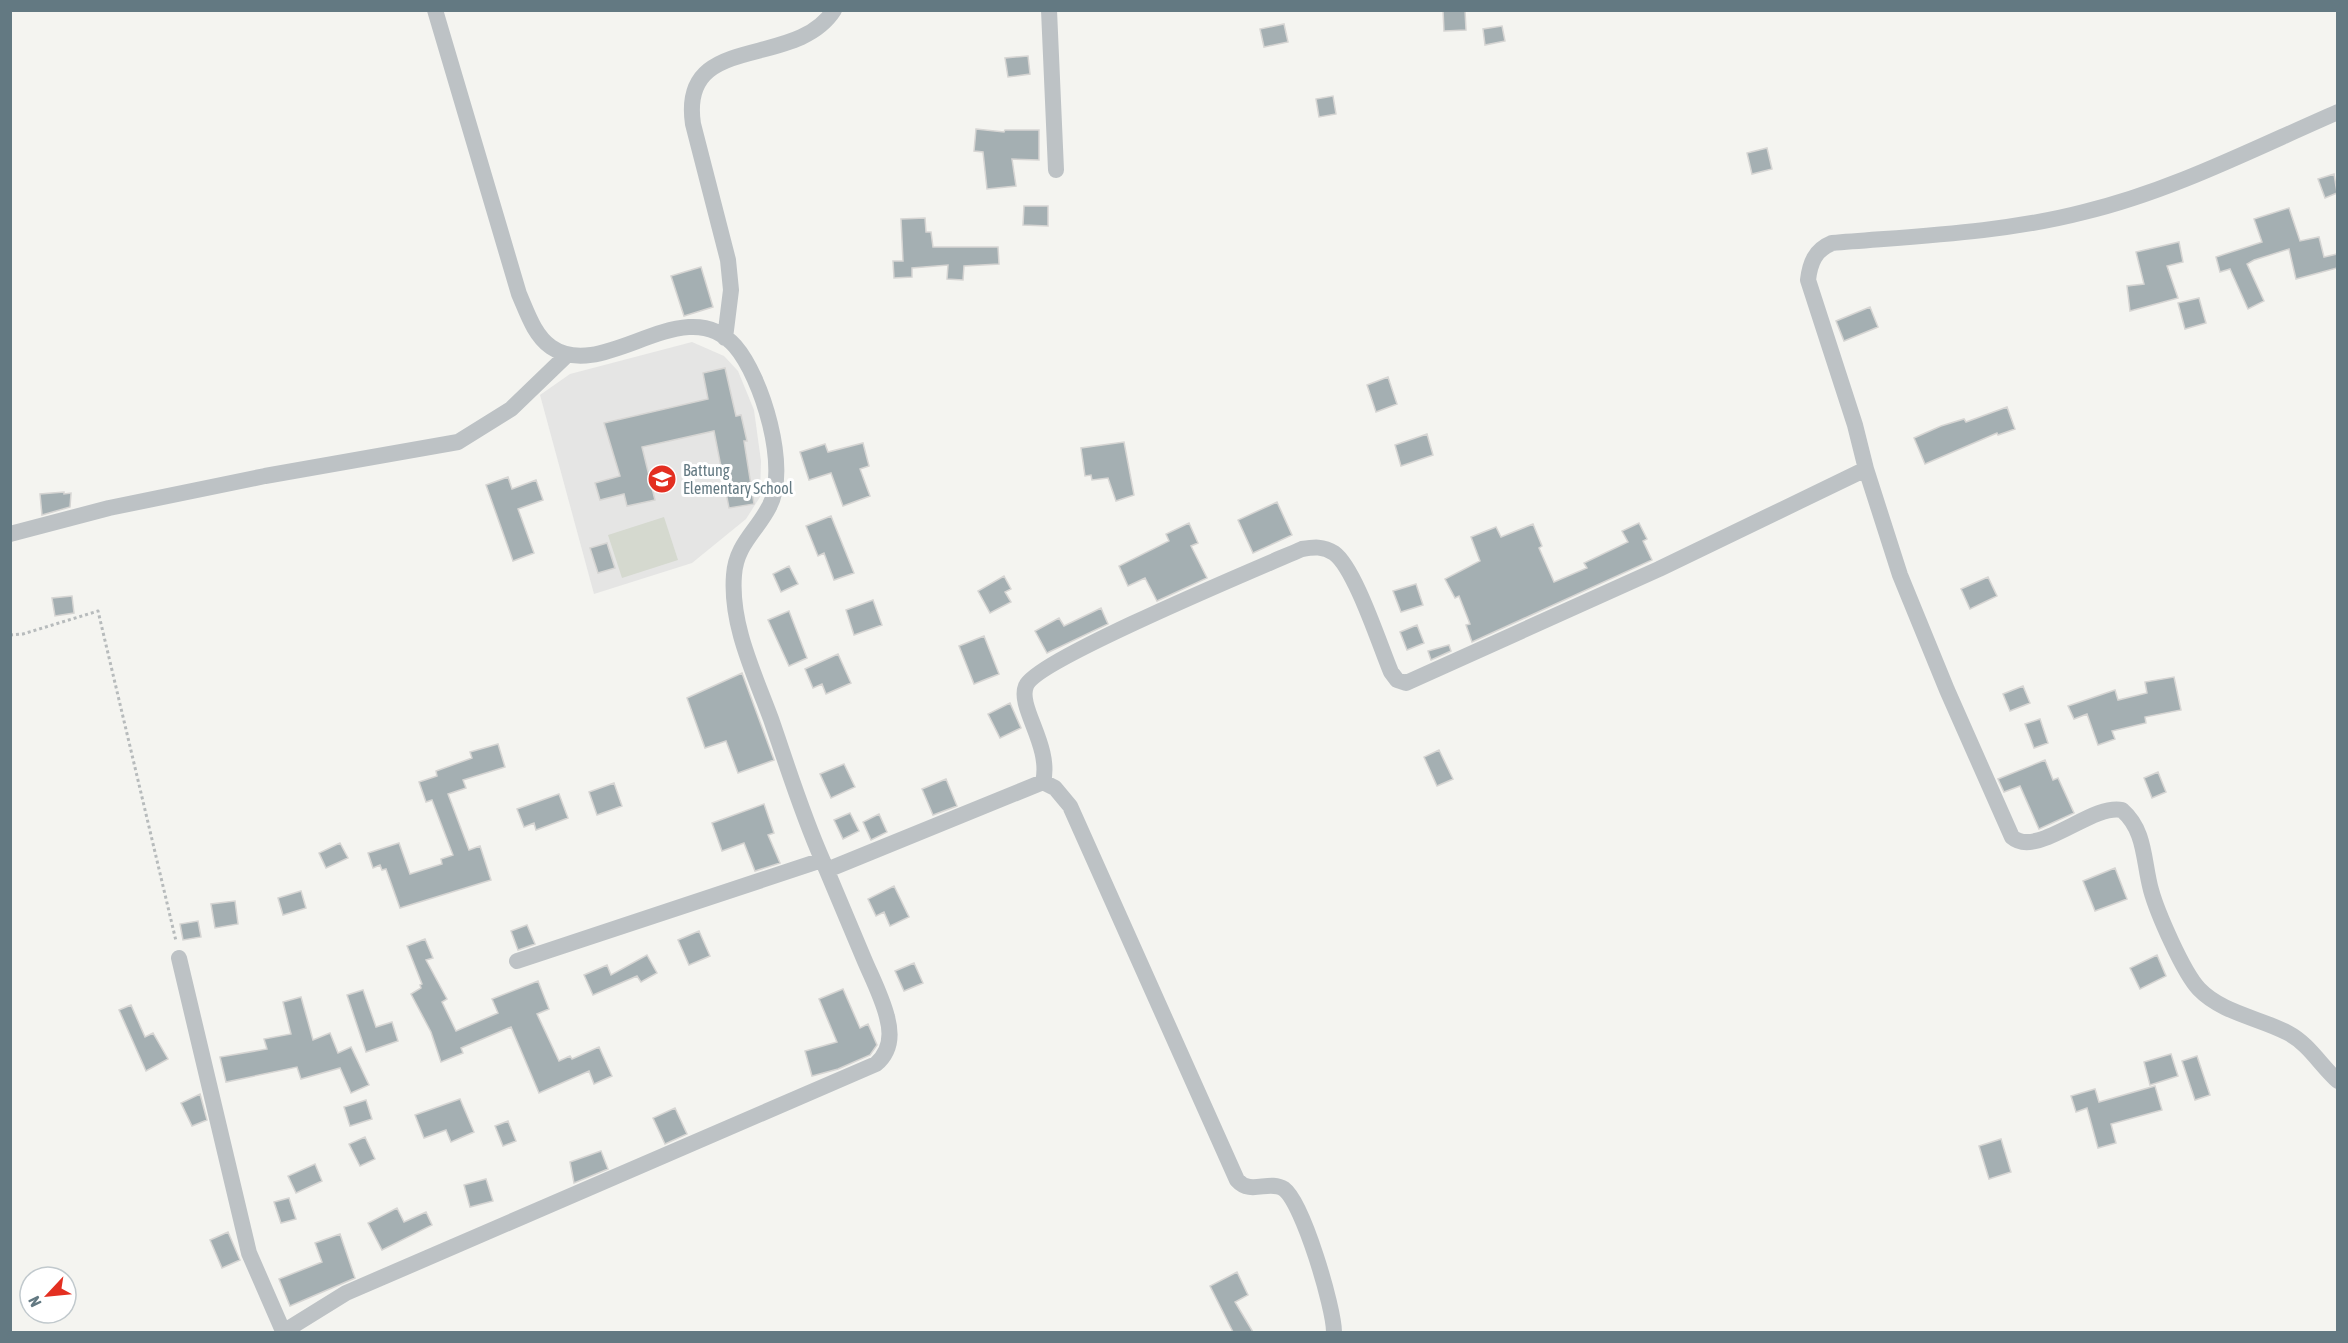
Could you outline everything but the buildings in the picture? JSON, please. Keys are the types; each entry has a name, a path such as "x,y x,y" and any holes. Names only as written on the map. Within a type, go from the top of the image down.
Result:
{"street":[{"path":"179,958 249,1252 283,1332 346,1293 876,1064 888,1048 887,1018 824,865 740,634 733,596 737,553 770,506 776,484 775,453 767,411 749,368 735,346 716,331 699,326 674,330 587,356 567,356 549,346 535,329 519,294 435,10"},
{"path":"725,338 731,290 728,260 693,124 690,106 693,93 700,77 712,67 798,41 827,22 834,10"},
{"path":"1049,10 1056,170"},
{"path":"2337,112 2171,183 2083,213 2012,226 1832,243 1822,247 1809,268 1808,280 1900,575 1947,690 2012,837 2017,842 2035,842 2107,810 2122,810 2130,816 2142,840 2151,889 2158,908 2199,988 2231,1010 2291,1035 2337,1081"},
{"path":"10,534 109,508 254,478 433,448 458,441 512,410 567,356"},
{"path":"1043,782 1045,755 1024,701 1026,686 1033,677 1045,668 1103,638 1302,549 1316,546 1334,553 1347,567 1391,672 1397,680 1406,683 1659,569 1866,469"},
{"path":"517,961 824,865 1043,782 1055,788 1070,806 1236,1180 1247,1188 1277,1186 1290,1194 1330,1301 1334,1332"}],"path":[{"path":"10,634 23,634 98,611 179,958"}],"shaded area":[{"name":"Battung Elementary School","path":"692,342 724,356 738,371 754,410 761,461 760,497 746,519 692,563 594,594 540,395 570,374"},
{"path":"664,517 678,560 622,578 608,535"}],"place":[{"name":"Battung Elementary School","path":"662,479"}]}
